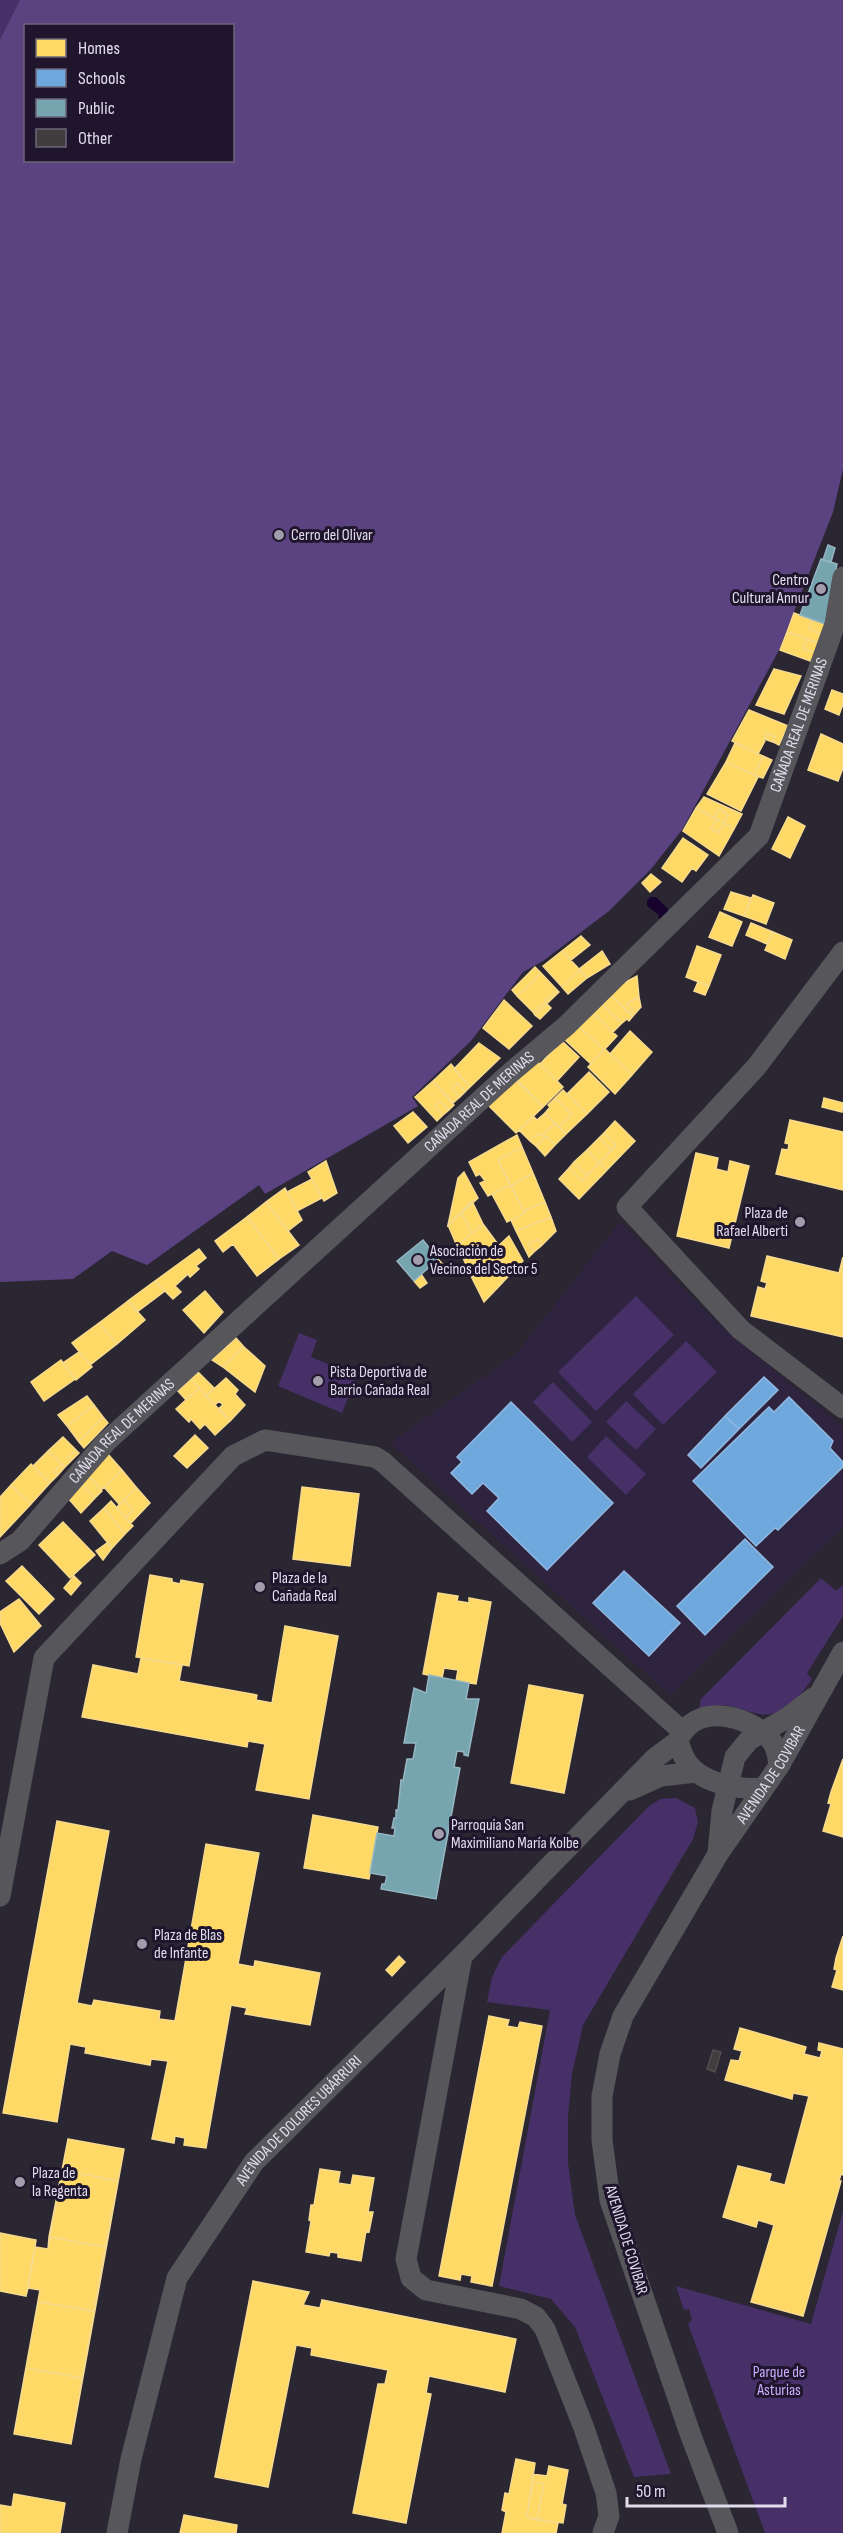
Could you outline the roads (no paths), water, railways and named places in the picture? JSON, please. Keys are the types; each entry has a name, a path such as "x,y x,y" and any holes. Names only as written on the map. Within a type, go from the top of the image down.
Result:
{"street":[{"name":"CAÑADA REAL DE MERINAS","path":"0,1554 20,1541 106,1442 509,1074 566,1026 759,836 835,624 843,577"},
{"path":"843,952 757,1066 627,1207 741,1330 843,1408"},
{"path":"0,1896 44,1658 233,1456 265,1440 375,1457 383,1462 680,1736 685,1760 696,1772 726,1786 746,1789 762,1788"},
{"name":"AVENIDA DE COVIBAR","path":"728,2533 691,2436 610,2200 602,2140 602,2096 610,2054 623,2016 718,1854 779,1766 843,1652"},
{"name":"AVENIDA DE COVIBAR","path":"718,1854 726,1786 735,1757 749,1740 787,1718 819,1693"},
{"name":"AVENIDA DE DOLORES UBÁRRURI","path":"117,2533 130,2459 177,2278 254,2162 462,1956 654,1759 697,1720 715,1715 727,1716 746,1721 761,1732"},
{"path":"761,1732 771,1740 777,1750 779,1766"},
{"name":"AVENIDA DE DOLORES UBÁRRURI","path":"624,1792 661,1776 696,1772"},
{"path":"462,1956 406,2259 411,2278 426,2290 521,2308 536,2317 546,2329 606,2493 609,2516 603,2533"}],"place":[{"name":"Cerro del Olivar","path":"279,535"},
{"name":"Centro Cultural Annur","path":"821,589"},
{"name":"Plaza de Rafael Alberti","path":"800,1222"},
{"name":"Asociación de Vecinos del Sector 5","path":"418,1260"},
{"name":"Pista Deportiva de Barrio Cañada Real","path":"318,1381"},
{"name":"Plaza de la Cañada Real","path":"260,1587"},
{"name":"Parroquia San Maximiliano María Kolbe","path":"439,1834"},
{"name":"Plaza de Blas de Infante","path":"142,1944"},
{"name":"Plaza de la Regenta","path":"20,2182"}],"park label":[{"name":"Parque de Asturias","path":"779,2381"}]}
